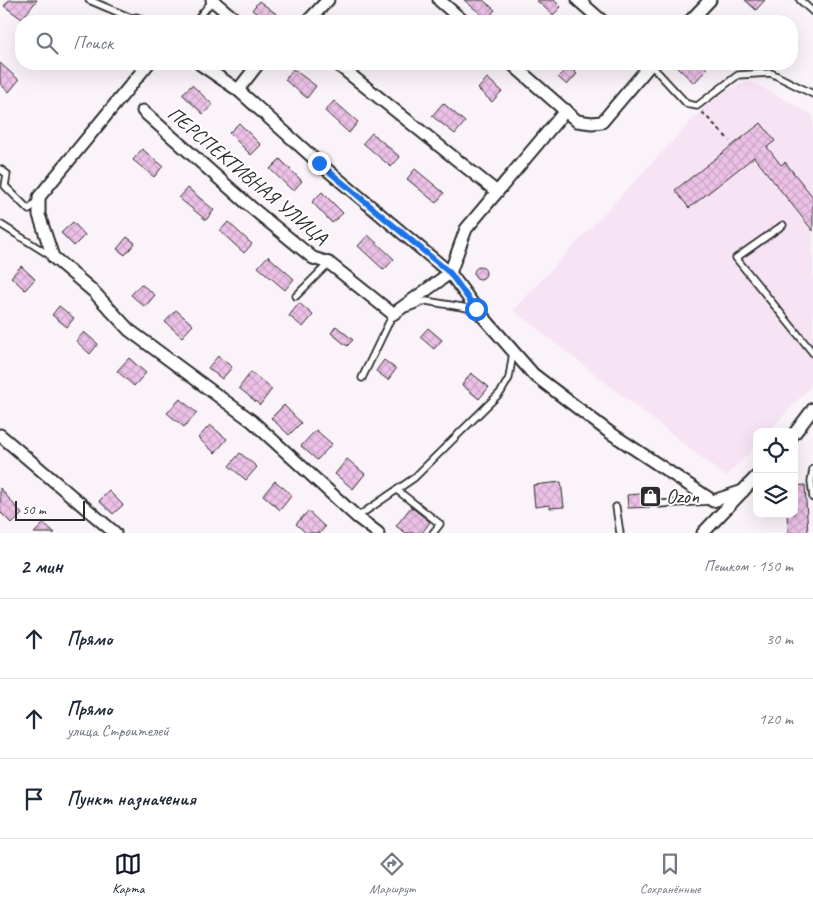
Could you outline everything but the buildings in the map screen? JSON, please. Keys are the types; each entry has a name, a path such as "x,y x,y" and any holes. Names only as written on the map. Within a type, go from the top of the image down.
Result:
{"street":[{"path":"212,0 230,15"},
{"path":"314,15 328,0"},
{"path":"439,0 456,15"},
{"path":"578,0 595,15"},
{"path":"696,15 710,0"},
{"path":"143,70 39,197 39,215 53,257 93,291 129,330 252,421 357,518 378,533"},
{"path":"209,70 238,90 319,163 450,273 476,309 533,374 609,432 713,501 743,491"},
{"path":"238,90 253,70"},
{"path":"344,70 496,192"},
{"path":"519,70 577,121 592,124 602,122 645,70"},
{"path":"392,314 450,273 466,229 566,110"},
{"name":"ПЕРСПЕКТИВНАЯ УЛИЦА","path":"143,111 252,208 313,258 329,263 392,314"},
{"path":"798,429 813,408"},
{"path":"0,435 115,533"},
{"path":"709,530 753,480"}],"lane":[{"path":"90,0 124,15"},
{"path":"201,15 212,0"},
{"path":"800,0 813,12"},
{"path":"656,70 687,104 697,106 738,75 771,72 813,94"},
{"path":"0,169 7,174 5,186 29,210 39,197"},
{"path":"0,224 53,257"},
{"path":"783,225 736,258 813,353"},
{"path":"296,296 329,263"},
{"path":"362,378 392,314 426,301 476,309"},
{"path":"357,518 414,478 501,392 509,378 513,352"},
{"path":"813,469 811,481 813,498"},
{"path":"397,490 440,524 432,533"},
{"path":"659,504 713,501"},
{"path":"616,507 620,533"}],"path":[{"path":"697,106 730,141"}],"shaded area":[{"path":"750,81 813,115 813,384 772,428 753,428 753,448 726,477 513,310 717,94"}],"place":[{"name":"Ozon","path":"650,496"}],"route":[{"path":"319,163 450,273 476,309"}]}
